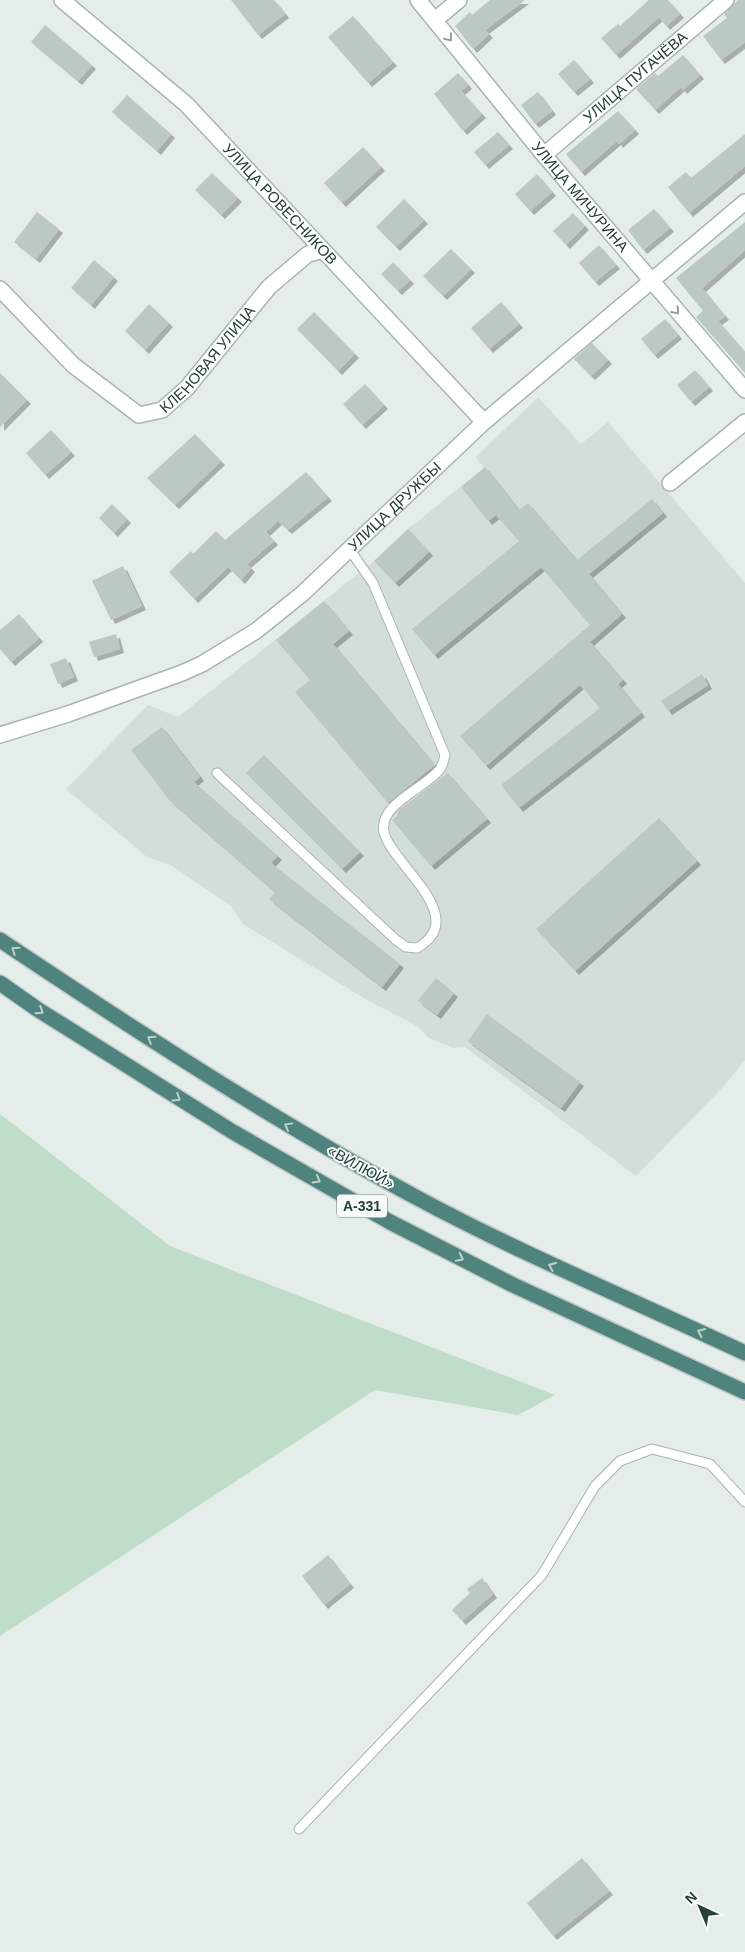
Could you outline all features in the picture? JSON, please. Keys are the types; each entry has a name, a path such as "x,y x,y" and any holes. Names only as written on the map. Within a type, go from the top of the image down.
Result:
{"highway":[{"name":"«ВИЛЮЙ»","path":"0,940 279,1121 414,1196 520,1252 745,1353"},
{"name":"А-331","path":"0,983 45,1014 233,1132 390,1222 513,1285 745,1392"}],"street":[{"name":"УЛИЦА РОВЕСНИКОВ","path":"62,0 186,104 321,251 484,422"},
{"name":"УЛИЦА МИЧУРИНА","path":"418,0 544,155 745,390"},
{"path":"435,20 460,0"},
{"name":"УЛИЦА ПУГАЧЁВА","path":"544,155 726,0"},
{"name":"УЛИЦА ДРУЖБЫ","path":"0,735 68,714 202,664 256,631 302,594 350,550 484,422 652,283 745,202"},
{"name":"КЛЕНОВАЯ УЛИЦА","path":"0,289 73,365 140,414 162,410 187,388 269,287 308,254 321,251"},
{"path":"670,483 745,422"}],"lane":[{"path":"217,773 396,940 406,947 417,948 432,936 435,923 428,895 387,842 383,831 384,822 389,810 440,770 445,755 374,583 350,550"},
{"path":"299,1829 542,1575 595,1486 620,1461 652,1449 710,1464 745,1502"}],"shaded area":[{"path":"538,397 581,444 608,422 745,583 745,1060 725,1085 636,1176 465,1047 453,1048 429,1038 417,1026 367,1000 243,924 232,907 171,865 147,857 66,789 148,705 178,717 374,561 408,529 484,468 476,457"}],"green space":[{"path":"0,1114 170,1246 555,1395 518,1415 375,1390 0,1636"}],"building":[{"path":"231,0 274,0 285,14 258,35"},
{"path":"490,0 525,0 485,30 489,34 473,49 455,26 470,12 472,15"},
{"path":"649,0 668,0 680,14 666,26 659,17 616,55 601,38 618,24 620,26"},
{"path":"738,0 745,0 745,42 721,60 703,36 727,18 724,14"},
{"path":"353,16 393,62 368,83 328,37"},
{"path":"45,25 92,65 78,81 31,42"},
{"path":"683,55 700,75 683,90 681,87 655,110 636,89 655,73 658,76"},
{"path":"574,60 590,79 574,92 558,74"},
{"path":"458,73 468,85 461,91 482,114 463,131 434,94"},
{"path":"538,92 552,111 535,124 521,105"},
{"path":"127,95 171,134 157,151 112,112"},
{"path":"618,111 635,130 619,144 617,141 581,172 566,154"},
{"path":"498,132 509,145 485,165 474,152"},
{"path":"745,134 745,166 689,213 668,187 686,172 691,178"},
{"path":"363,147 381,167 342,203 324,183"},
{"path":"212,173 238,198 221,215 195,190"},
{"path":"537,174 552,192 530,211 515,194"},
{"path":"404,199 424,220 396,247 376,227"},
{"path":"654,209 670,228 643,250 628,230"},
{"path":"37,212 59,229 36,259 14,242"},
{"path":"573,213 585,226 566,245 553,231"},
{"path":"745,222 745,250 702,288 725,316 718,321 745,352 745,373 696,317 703,311 676,278"},
{"path":"599,245 616,265 595,282 579,263"},
{"path":"451,249 471,269 443,296 423,276"},
{"path":"94,260 114,277 91,305 71,288"},
{"path":"393,262 410,280 398,291 381,274"},
{"path":"501,302 519,324 489,349 471,328"},
{"path":"149,304 169,323 145,350 125,331"},
{"path":"314,312 355,354 338,371 297,329"},
{"path":"665,319 678,335 654,355 641,339"},
{"path":"592,343 608,360 591,376 574,359"},
{"path":"695,370 709,387 691,402 677,385"},
{"path":"0,373 27,400 0,427"},
{"path":"365,384 384,405 362,425 343,404"},
{"path":"51,430 71,452 45,475 26,453"},
{"path":"195,434 221,461 175,505 147,478"},
{"path":"485,467 519,510 528,503 577,560 652,499 663,513 589,574 622,614 590,642 623,680 618,684 641,713 519,808 501,785 600,708 580,685 486,766 460,736 590,625 541,567 434,655 412,629 519,541 496,515 488,521 461,487"},
{"path":"306,472 328,497 288,530 278,521 266,532 274,541 247,564 251,568 241,580 228,567 194,599 169,572 191,551 193,554 216,531 225,540"},
{"path":"112,504 127,519 114,533 99,518"},
{"path":"408,529 429,552 395,583 374,561"},
{"path":"123,566 142,606 111,620 92,581"},
{"path":"324,601 349,631 333,644 435,765 388,803 295,692 310,680 276,640"},
{"path":"19,614 39,638 11,662 0,649 0,630"},
{"path":"116,634 120,649 94,657 89,642"},
{"path":"66,658 74,677 58,684 50,664"},
{"path":"702,674 708,685 668,711 661,701"},
{"path":"162,727 200,777 194,782 278,856 271,863 400,964 382,987 269,899 275,892 170,801 131,750"},
{"path":"264,755 360,852 342,869 246,773"},
{"path":"448,773 487,819 431,866 392,820 398,815 397,813 400,809"},
{"path":"659,818 697,861 575,971 536,929"},
{"path":"436,978 454,993 437,1015 418,1001"},
{"path":"487,1014 580,1082 561,1108 468,1041"},
{"path":"328,1555 350,1584 324,1605 302,1576"},
{"path":"482,1578 493,1594 462,1621 452,1610 470,1593 467,1589"},
{"path":"582,1858 609,1891 553,1936 527,1903"}]}
